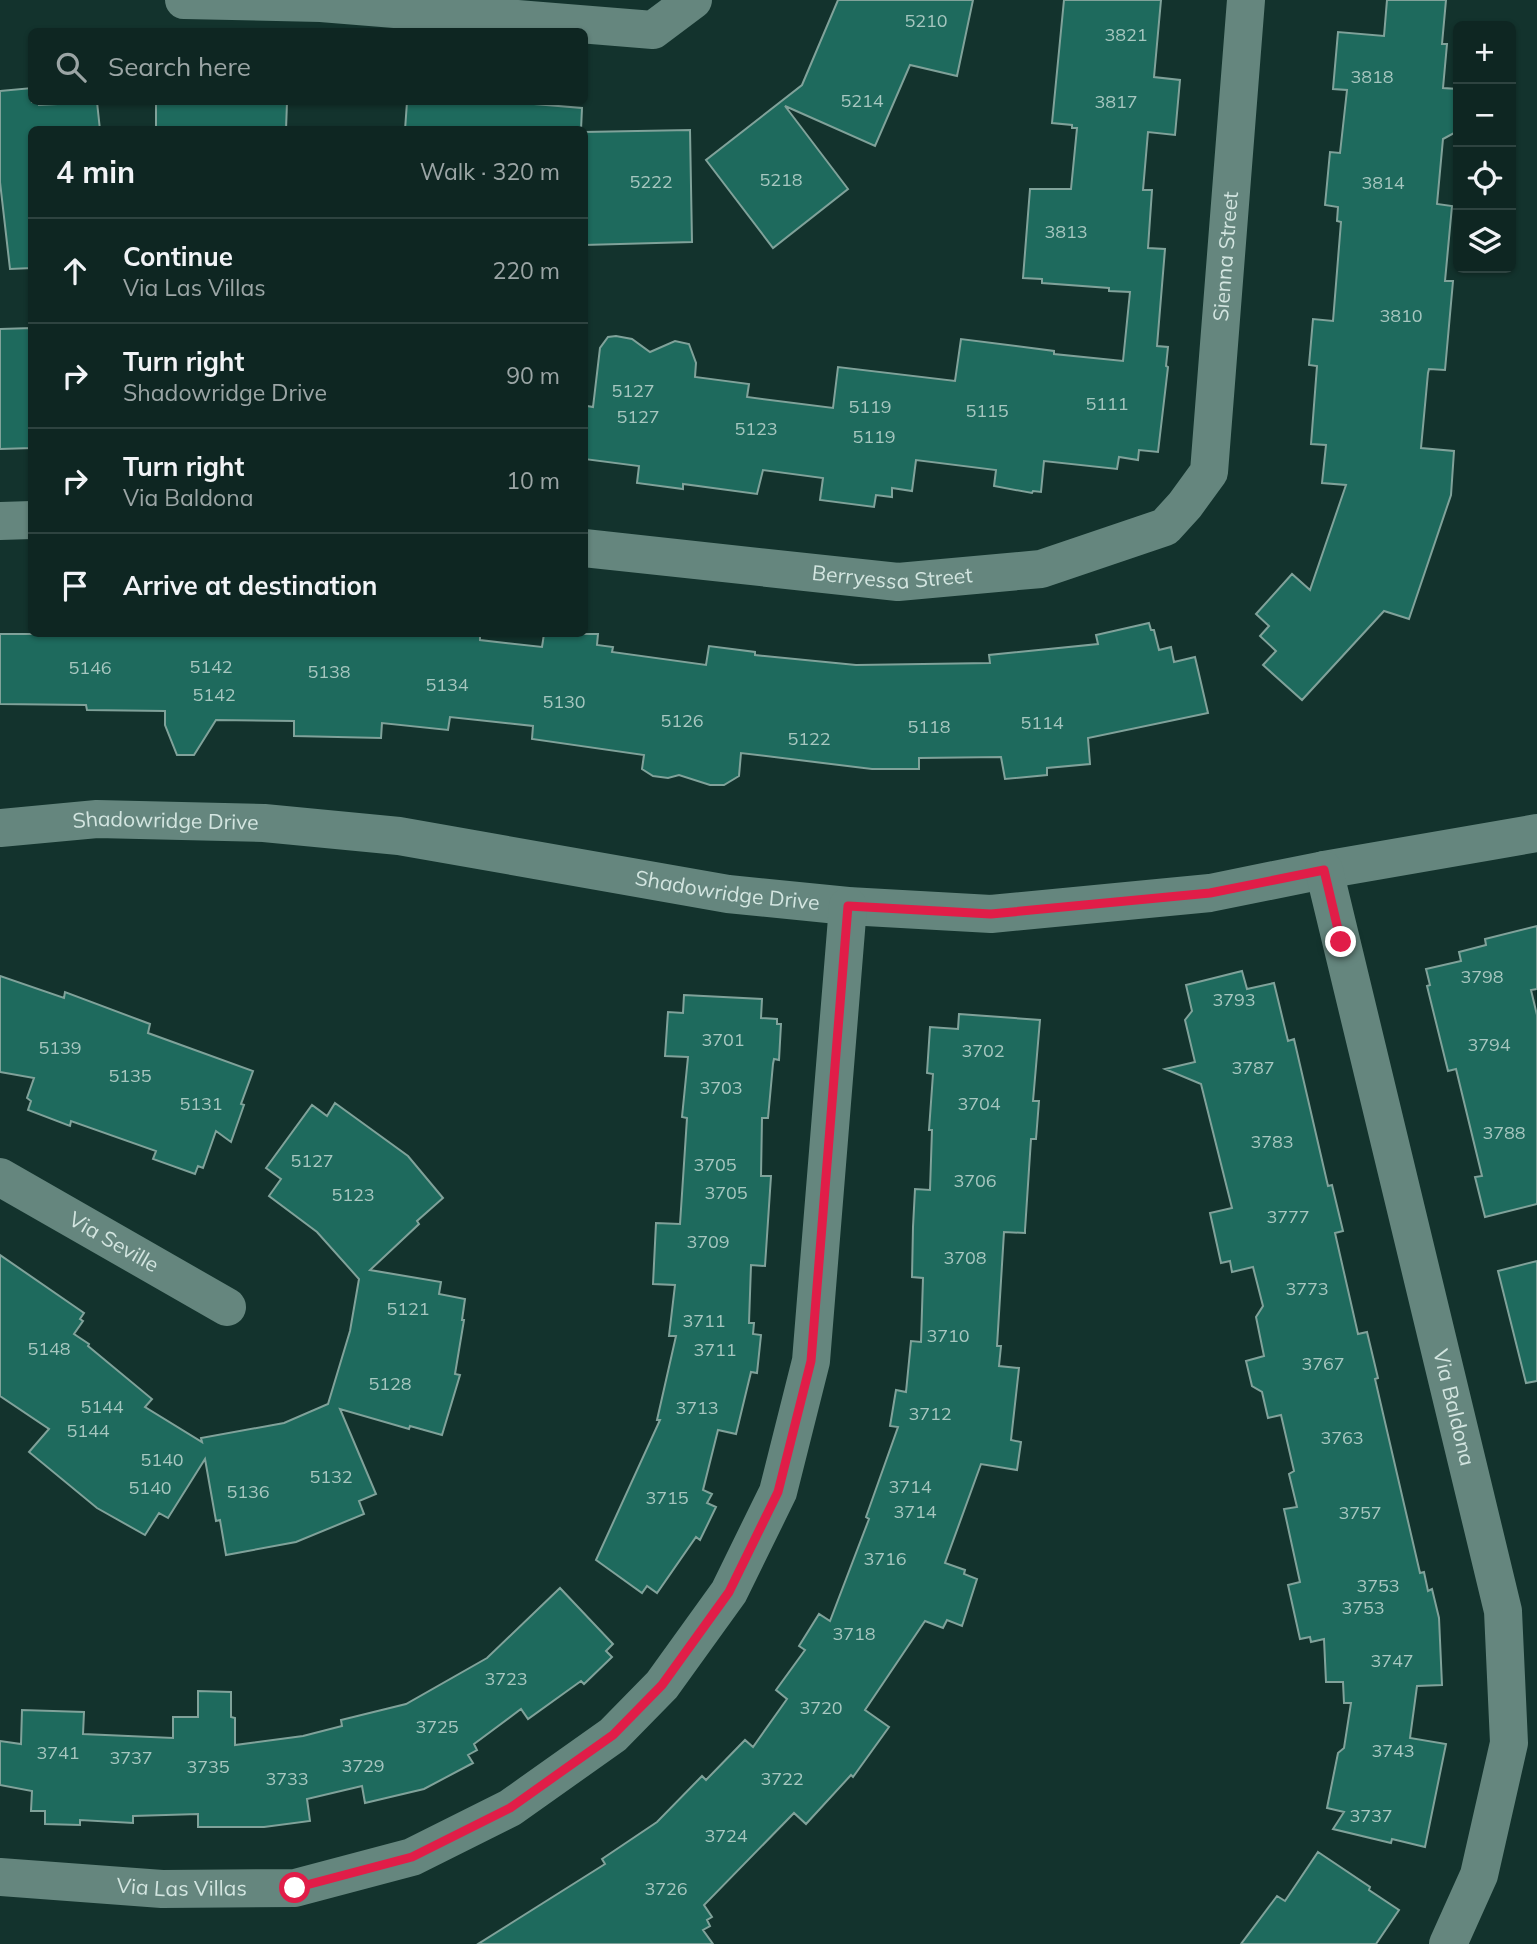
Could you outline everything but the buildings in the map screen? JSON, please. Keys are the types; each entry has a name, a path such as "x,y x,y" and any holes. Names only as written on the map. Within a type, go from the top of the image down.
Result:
{"street":[{"path":"184,0 321,3 653,30 694,0"},
{"name":"Sienna Street","path":"1185,505 1209,472 1246,0"},
{"name":"Berryessa Street","path":"588,548 898,582 1041,569 1165,527 1185,505"},
{"path":"0,522 28,520"},
{"name":"Shadowridge Drive","path":"0,828 97,819 264,822 399,836 728,894 848,906 991,914 1210,893 1537,833"},
{"name":"Via Baldona","path":"1324,870 1503,1611 1509,1743 1479,1875 1448,1944"},
{"name":"Via Las Villas","path":"0,1877 162,1889 295,1888 412,1857 510,1808 613,1735 662,1685 729,1592 778,1492 811,1361 848,906"},
{"name":"Via Seville","path":"0,1177 227,1307"}],"route":[{"path":"295,1888 412,1857 510,1808 613,1735 662,1685 729,1592 778,1492 811,1361 848,906 991,914 1210,893 1324,870 1341,942"}]}
